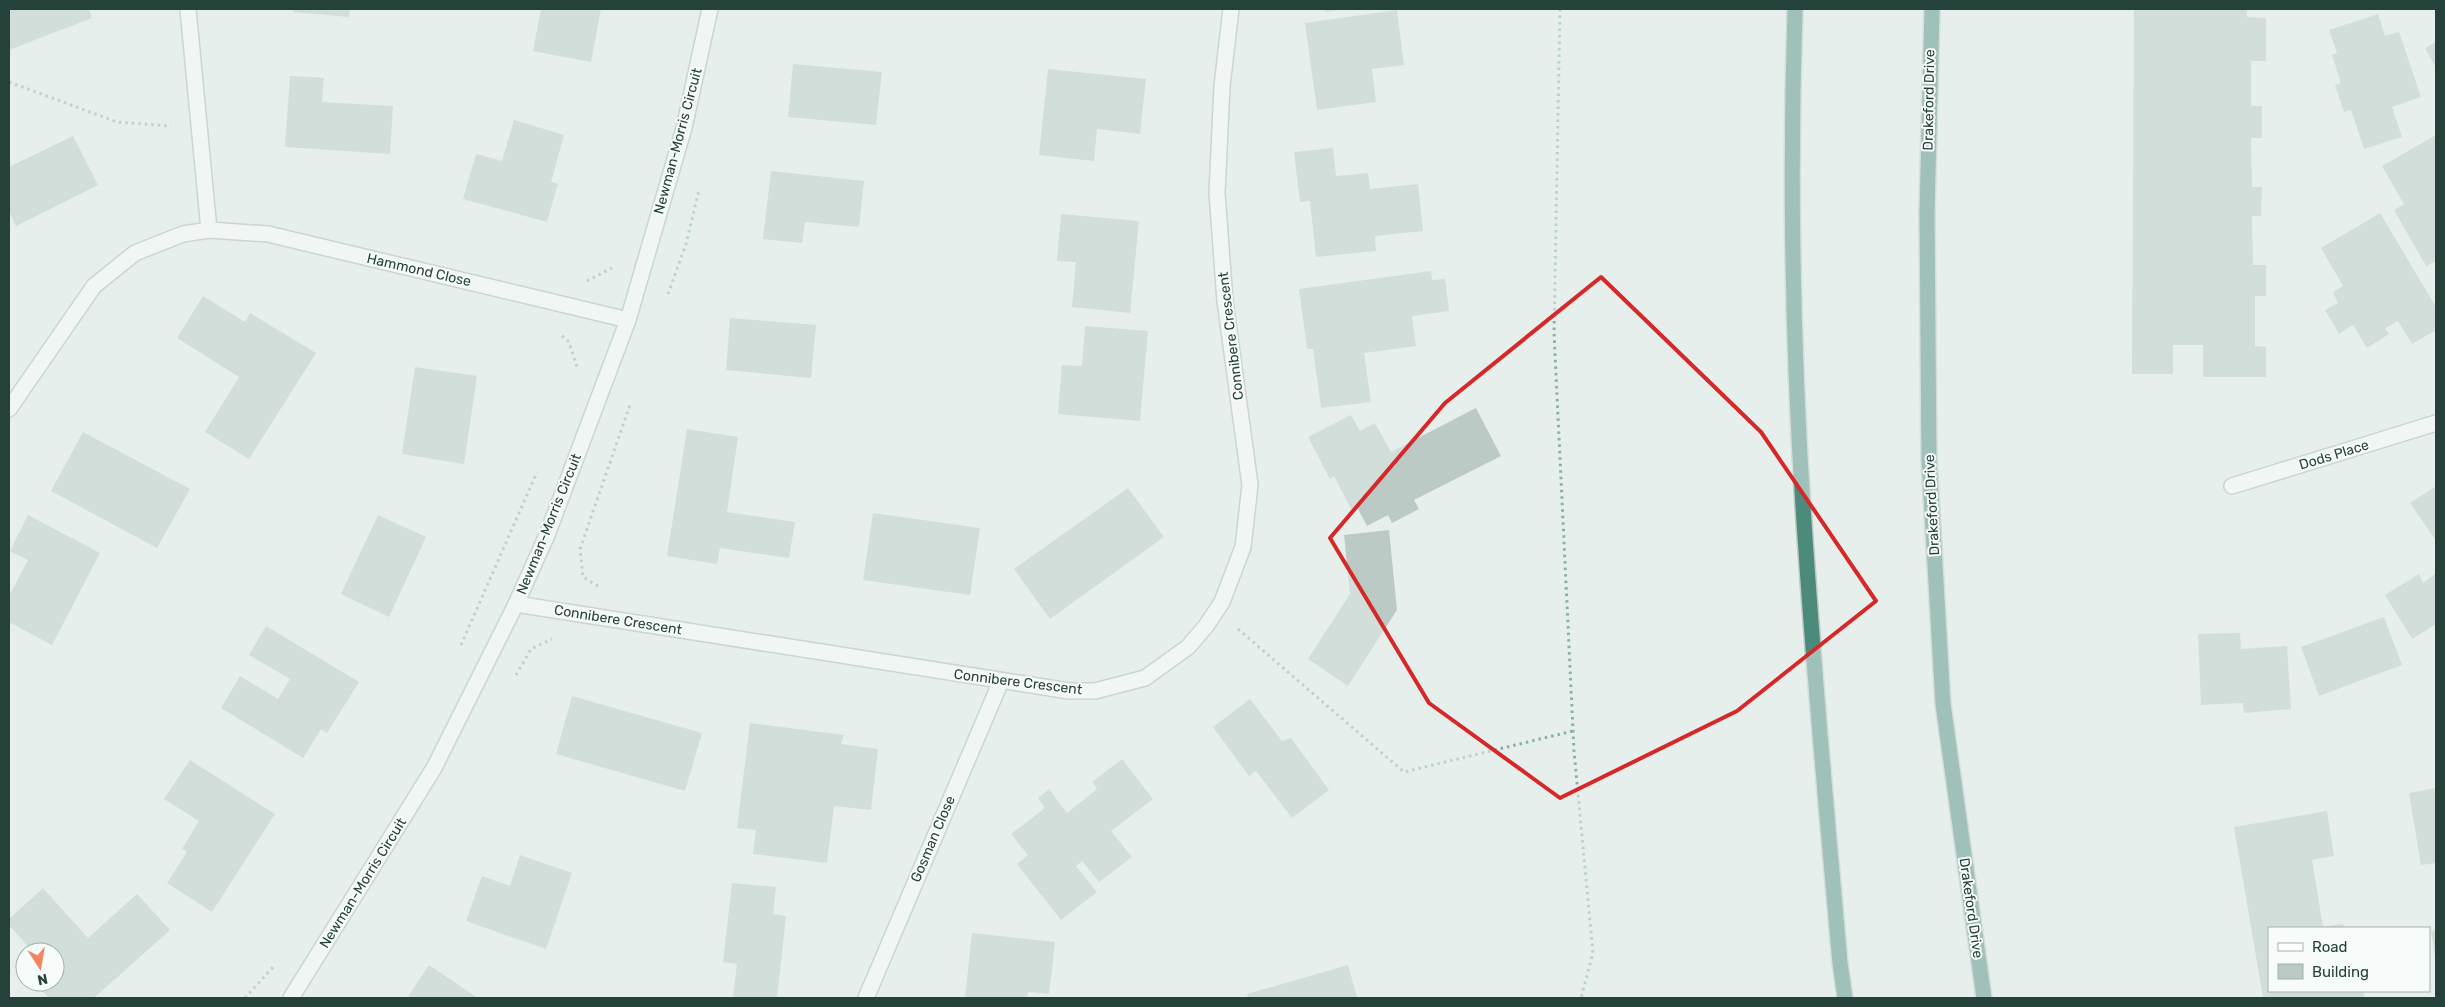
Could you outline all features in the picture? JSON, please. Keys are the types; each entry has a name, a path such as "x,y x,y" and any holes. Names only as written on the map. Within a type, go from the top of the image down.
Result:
{"highway":[{"path":"1795,9 1792,89 1795,320 1805,531 1839,953 1845,998"},
{"name":"Drakeford Drive","path":"1932,9 1927,213 1929,460 1943,704 1984,998"}],"street":[{"path":"188,9 209,230"},
{"name":"Newman-Morris Circuit","path":"291,998 434,768 516,604 546,535 628,320 684,128 710,9"},
{"name":"Connibere Crescent","path":"516,604 1069,691 1095,691 1145,678 1188,646 1206,626 1216,610 1243,547 1250,486 1225,301 1217,193 1222,86 1231,9"},
{"name":"Hammond Close","path":"9,409 94,286 136,253 183,234 209,230 268,234 628,320"},
{"name":"Dods Place","path":"2232,486 2436,423"},
{"name":"Gosman Close","path":"866,998 1001,681"}],"path":[{"path":"1560,9 1554,332 1573,731 1593,953 1582,998"},
{"path":"9,82 117,122 199,128"},
{"path":"582,283 614,267"},
{"path":"554,329 569,342 579,374"},
{"path":"456,653 540,465"},
{"path":"1216,610 1404,772 1573,731"},
{"path":"245,998 278,962"}],"highlighted area":[{"path":"1601,277 1761,432 1876,601 1737,711 1560,798 1429,703 1330,538 1445,403"}],"building":[{"path":"9,9 89,9 92,18 9,50"},
{"path":"293,9 350,9 349,17 293,12"},
{"path":"541,9 601,9 591,62 533,51"},
{"path":"1325,9 1340,9 1340,10 1325,12"},
{"path":"2134,9 2247,9 2247,17 2266,18 2266,61 2251,61 2251,106 2262,106 2262,138 2251,138 2252,187 2262,187 2261,216 2252,216 2253,265 2266,265 2266,296 2255,296 2255,346 2266,347 2266,377 2203,377 2203,345 2173,345 2173,374 2132,374"},
{"path":"1397,10 1404,65 1372,69 1376,102 1317,110 1305,23"},
{"path":"2378,14 2385,36 2399,32 2421,97 2392,107 2402,137 2364,149 2351,110 2344,112 2335,85 2341,83 2332,55 2337,53 2329,30"},
{"path":"2436,42 2436,68 2425,48"},
{"path":"793,64 882,72 876,125 788,117"},
{"path":"1048,69 1146,79 1140,134 1097,129 1094,161 1039,155"},
{"path":"290,76 324,78 322,102 393,106 390,154 285,147"},
{"path":"514,120 564,135 551,182 558,184 547,222 463,199 476,154 502,161"},
{"path":"2436,135 2436,261 2426,266 2394,210 2404,204 2382,166"},
{"path":"73,136 98,185 16,226 9,211 9,167"},
{"path":"1333,148 1336,176 1368,173 1370,189 1418,184 1423,231 1375,236 1376,251 1316,257 1310,201 1300,202 1294,152"},
{"path":"771,171 864,181 859,227 805,222 802,243 763,239"},
{"path":"2380,213 2436,307 2436,330 2412,344 2398,321 2385,328 2389,334 2367,348 2353,325 2339,334 2325,310 2338,303 2333,292 2343,286 2321,248"},
{"path":"1061,214 1139,221 1130,313 1072,307 1076,262 1057,261"},
{"path":"1431,271 1432,280 1445,279 1449,311 1412,316 1416,346 1364,353 1371,402 1321,408 1313,349 1307,349 1299,289"},
{"path":"203,296 245,322 250,313 316,353 249,459 205,432 239,377 177,338"},
{"path":"730,318 816,325 811,378 726,370"},
{"path":"1085,326 1148,331 1140,421 1058,414 1062,365 1082,366"},
{"path":"415,367 477,376 464,464 402,454"},
{"path":"1476,408 1501,456 1414,500 1419,509 1392,523 1388,515 1367,526 1357,507 1352,511 1334,476 1330,479 1308,437 1351,415 1360,431 1375,423 1391,452"},
{"path":"687,429 738,437 727,512 795,522 789,558 720,548 717,564 667,556"},
{"path":"83,432 190,489 157,548 51,491"},
{"path":"2436,486 2436,541 2410,503"},
{"path":"1128,488 1164,537 1050,619 1014,569"},
{"path":"873,513 980,528 970,595 863,580"},
{"path":"28,515 100,553 52,645 9,622 9,596 28,560 10,551"},
{"path":"378,515 426,537 389,617 341,594"},
{"path":"1389,530 1397,610 1348,686 1308,659 1350,594 1344,535"},
{"path":"2436,573 2436,624 2412,639 2385,595 2419,574 2423,583"},
{"path":"2384,617 2402,665 2319,696 2301,647"},
{"path":"266,626 359,682 327,733 321,729 303,758 221,708 240,676 278,699 290,679 249,655"},
{"path":"2240,633 2241,649 2287,646 2291,709 2244,713 2243,703 2201,705 2198,634"},
{"path":"572,696 702,733 685,791 556,754"},
{"path":"1250,699 1282,741 1291,738 1329,790 1292,818 1256,771 1249,776 1213,727"},
{"path":"750,723 844,735 841,744 878,749 871,810 834,806 827,863 753,854 756,830 737,828"},
{"path":"1122,759 1153,799 1111,831 1132,857 1099,882 1082,861 1076,866 1097,892 1061,920 1017,864 1028,855 1011,834 1045,808 1038,798 1049,789 1067,813 1097,789 1092,782"},
{"path":"190,760 275,814 212,912 167,883 187,852 182,849 199,821 164,799"},
{"path":"2436,788 2436,863 2421,865 2409,793"},
{"path":"2327,811 2334,856 2312,860 2323,927 2268,927 2268,992 2363,992 2365,998 2263,998 2234,827"},
{"path":"520,855 572,873 546,949 466,921 482,876 510,886"},
{"path":"732,883 776,887 773,914 786,916 777,998 733,998 737,964 723,962"},
{"path":"43,888 88,938 137,894 170,930 94,998 49,998 43,992 65,992 65,942 24,942 9,925 9,919"},
{"path":"2343,924 2344,927 2323,927"},
{"path":"2436,930 2436,957 2435,957 2431,931"},
{"path":"972,933 1055,942 1049,994 1028,992 1027,998 965,998"},
{"path":"429,965 478,998 407,998"},
{"path":"1348,965 1357,997 1248,998 1247,994"}]}
